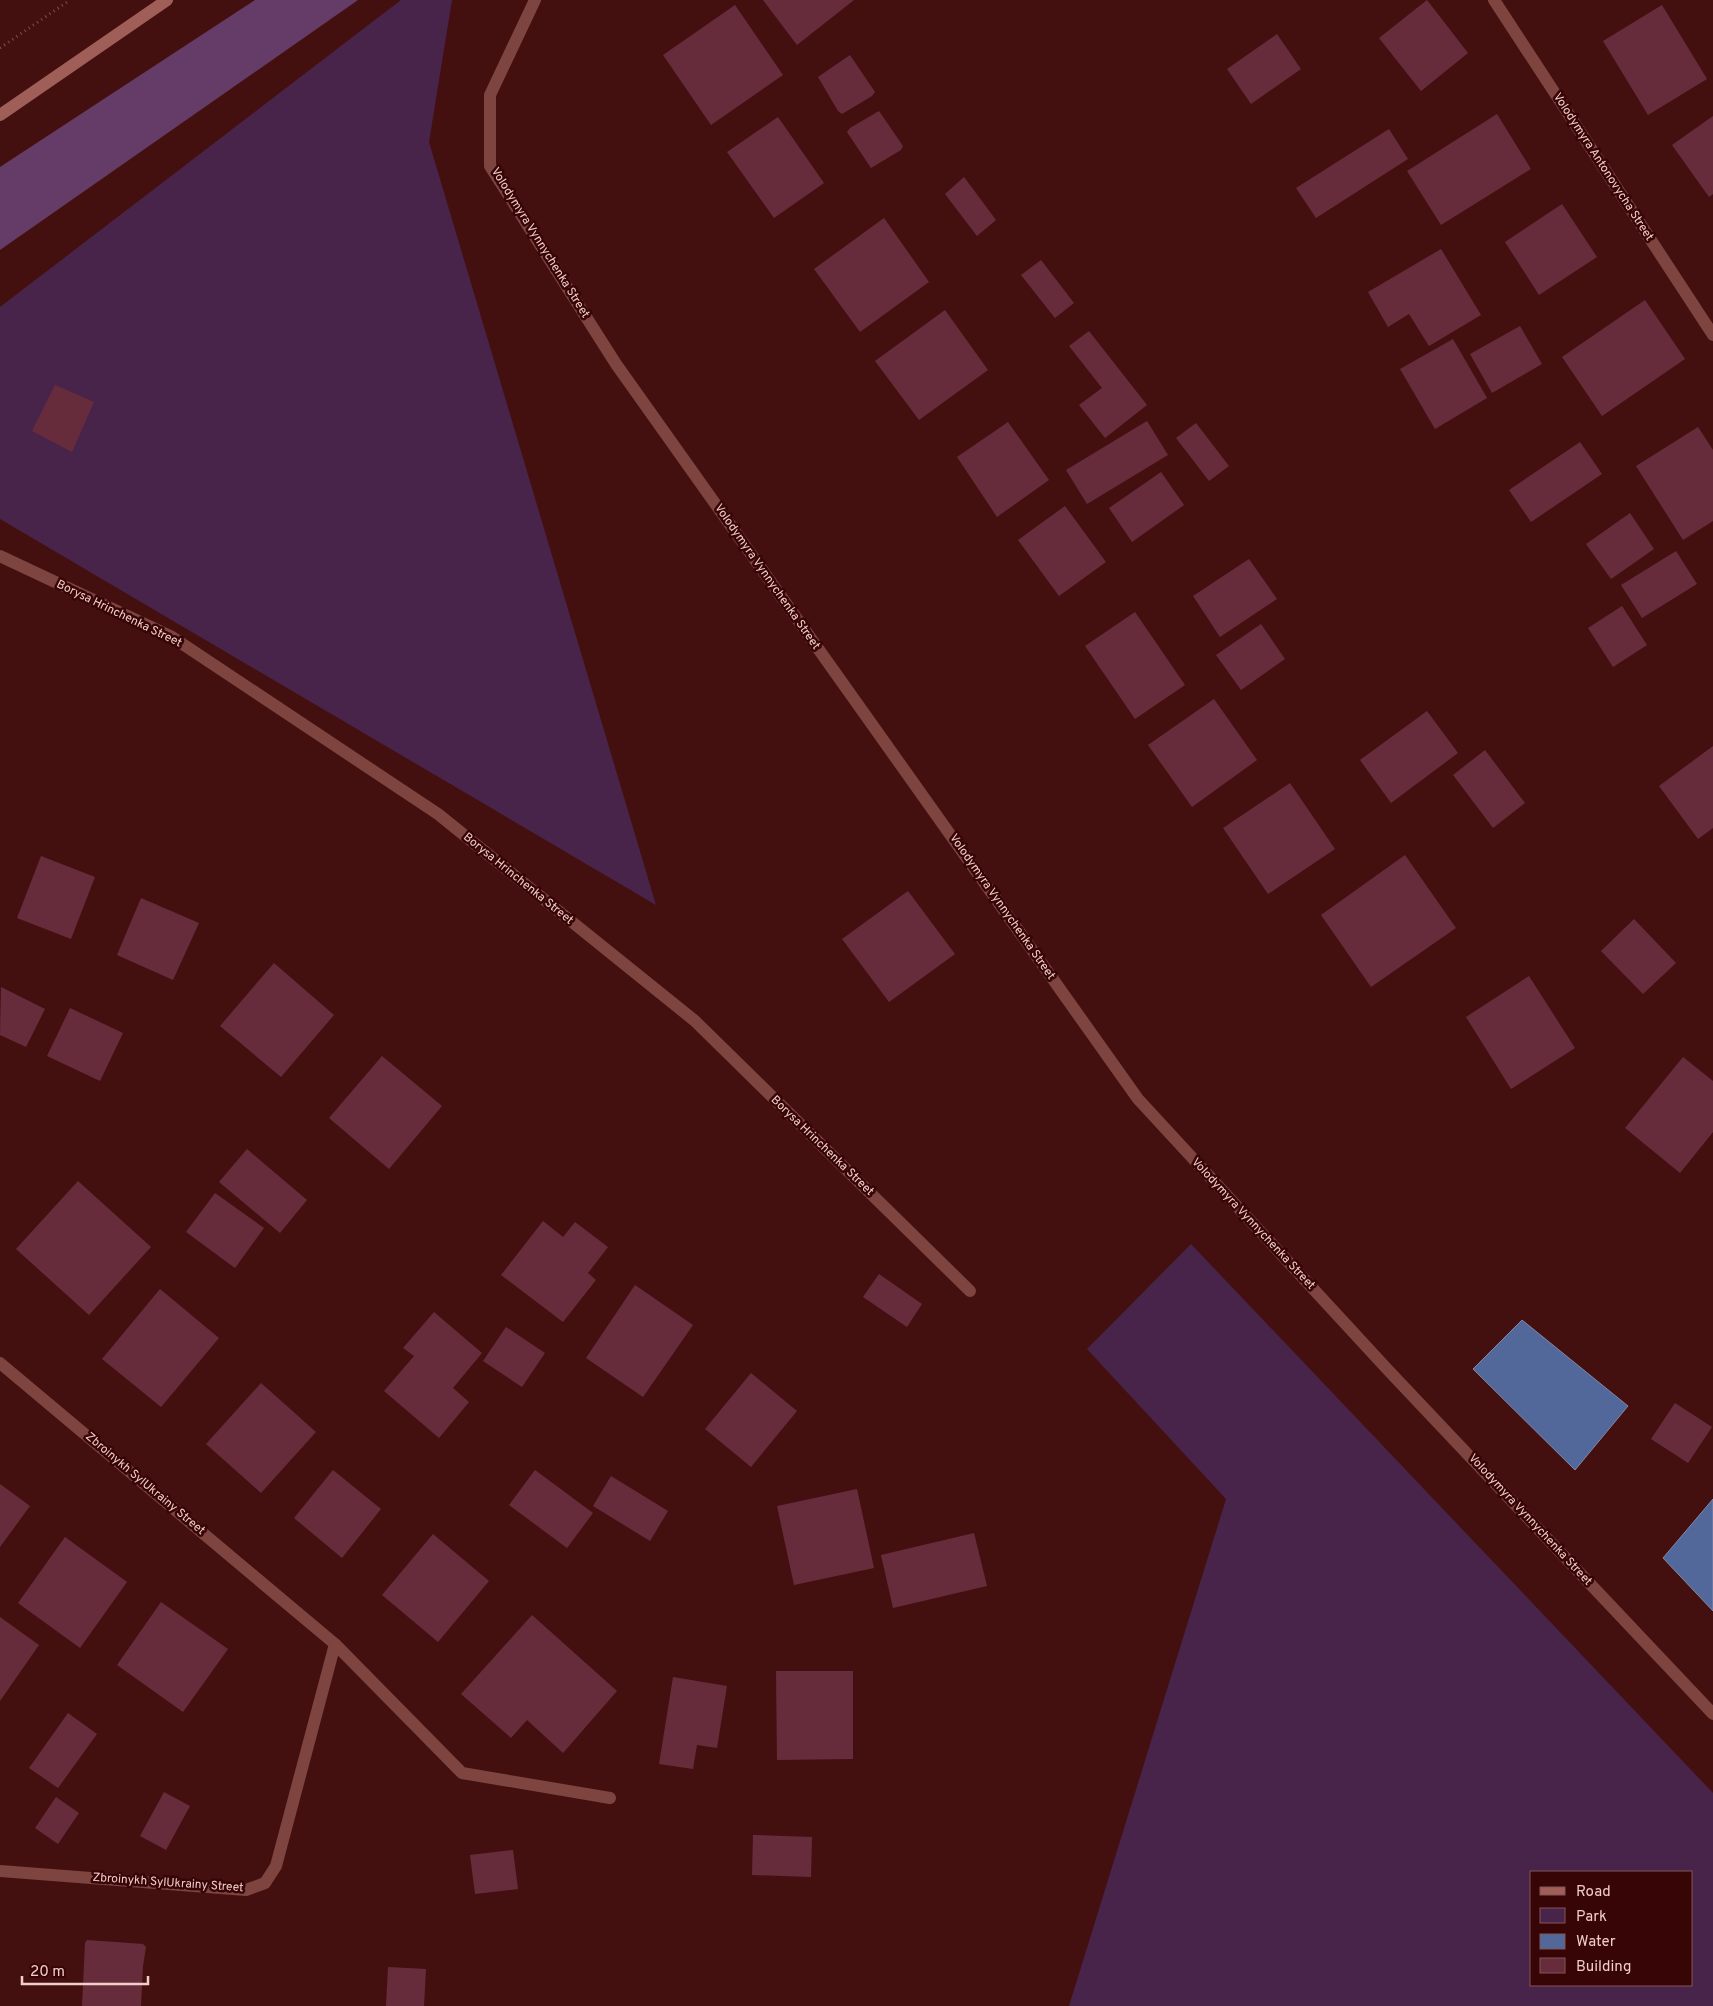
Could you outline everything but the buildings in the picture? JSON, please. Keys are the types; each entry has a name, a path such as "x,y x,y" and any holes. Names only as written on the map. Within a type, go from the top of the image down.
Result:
{"main road":[{"path":"0,115 166,0"}],"street":[{"name":"Volodymyra Vynnychenka Street","path":"535,0 490,96 490,166 616,364 1138,1099 1388,1370 1713,1714"},
{"name":"Volodymyra Antonovycha Street","path":"1494,0 1713,335"},
{"name":"Borysa Hrinchenka Street","path":"0,556 172,637 438,814 694,1021 970,1291"},
{"name":"Zbroinykh SylUkrainy Street","path":"0,1364 335,1644 462,1773 610,1798"},
{"name":"Zbroinykh SylUkrainy Street","path":"0,1871 246,1890 265,1883 276,1866 335,1644"}],"path":[{"path":"0,48 70,0"}],"green space":[{"path":"401,0 452,0 429,142 656,905 0,519 0,307"},
{"path":"1191,1244 1713,1793 1713,2006 1069,2006 1226,1499 1087,1349"}],"shaded area":[{"path":"255,0 358,0 0,250 0,167"}],"water":[{"path":"1522,1320 1628,1406 1575,1470 1473,1369"},
{"path":"1713,1499 1713,1611 1663,1558"}]}
